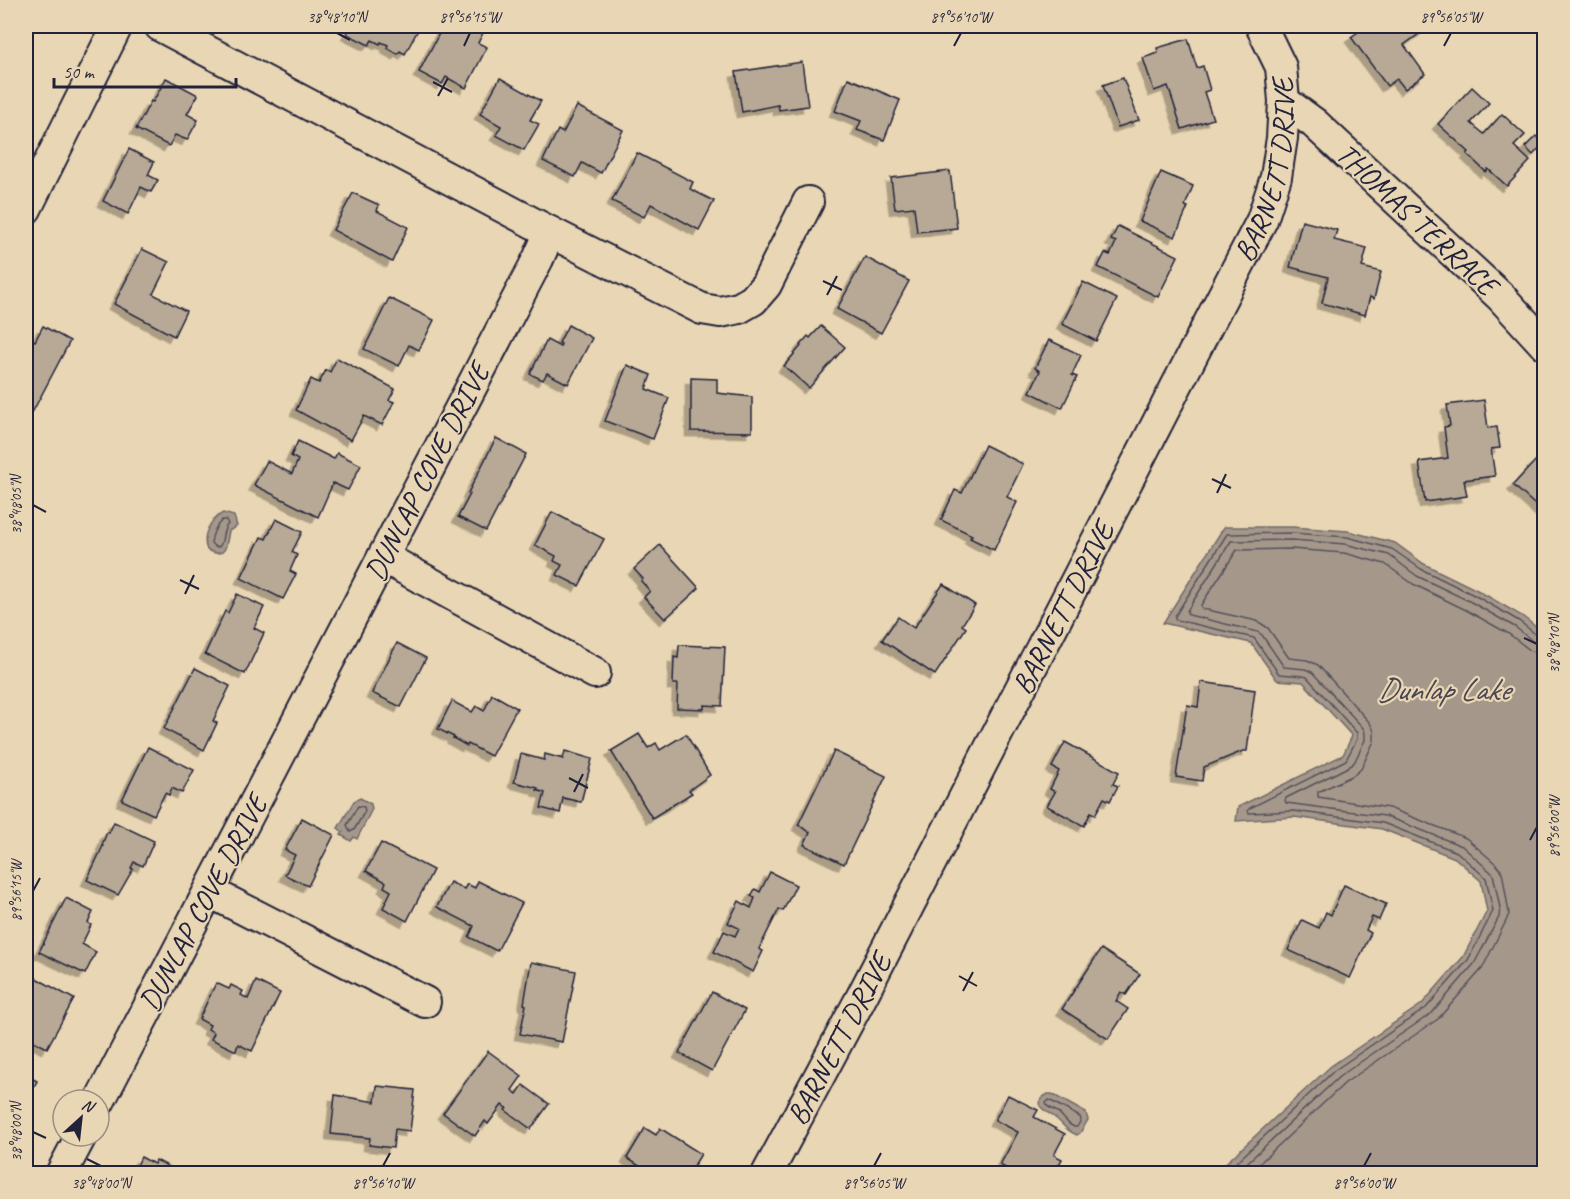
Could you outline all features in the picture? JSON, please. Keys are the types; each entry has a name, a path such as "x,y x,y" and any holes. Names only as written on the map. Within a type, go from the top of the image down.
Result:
{"street":[{"path":"26,209 117,26"},
{"path":"160,26 550,232 702,309 720,312 739,308 753,300 766,285 808,202"},
{"name":"BARNETT DRIVE","path":"767,1173 861,998 1262,220 1276,177 1282,138 1284,101 1281,67 1261,26"},
{"name":"THOMAS TERRACE","path":"1284,101 1314,123 1501,297 1545,344"},
{"name":"DUNLAP COVE DRIVE","path":"106,1088 210,892 550,232"},
{"path":"383,557 595,673"},
{"path":"210,892 425,1002"},
{"path":"61,1173 75,1148"}],"water":[{"path":"223,513 234,516 237,526 229,531 225,549 214,553 207,550 206,534 214,520"},
{"name":"Dunlap Lake","path":"1224,527 1292,527 1348,531 1395,543 1424,564 1477,590 1522,616 1544,633 1544,1173 1215,1173 1331,1066 1422,1004 1463,957 1487,911 1481,881 1455,858 1382,829 1294,817 1236,821 1238,807 1343,755 1352,736 1303,682 1277,680 1251,643 1163,623"},
{"path":"360,798 371,804 372,809 357,839 354,837 351,841 341,835 343,832 338,828 354,801"},
{"path":"1048,1094 1086,1113 1088,1120 1080,1133 1077,1135 1069,1131 1040,1107 1040,1101"}],"building":[{"path":"351,26 420,26 405,54 400,51 398,54 381,42 380,44 372,40 369,45 347,34"},
{"path":"443,26 478,26 485,29 478,43 487,47 466,88 446,77 442,84 419,72"},
{"path":"1367,26 1430,26 1404,45 1425,74 1405,89 1397,79 1387,86 1351,37"},
{"path":"1188,39 1197,68 1203,66 1210,90 1204,92 1213,119 1182,129 1168,86 1154,91 1143,58 1158,53 1157,48"},
{"path":"802,62 808,106 779,110 778,105 742,112 736,72"},
{"path":"166,78 198,95 187,114 198,120 187,140 175,135 169,146 136,129"},
{"path":"500,78 541,101 530,120 539,124 524,150 496,135 501,126 480,114"},
{"path":"848,78 900,100 884,140 857,130 861,121 835,111"},
{"path":"1123,78 1139,120 1118,127 1103,85"},
{"path":"1472,87 1489,103 1471,123 1484,134 1502,114 1525,135 1514,146 1530,161 1507,186 1488,169 1486,172 1467,154 1469,152 1438,124"},
{"path":"577,106 623,130 601,173 582,163 575,177 543,161 558,130 563,133"},
{"path":"1536,136 1544,143 1533,155 1525,147"},
{"path":"129,149 154,162 148,175 158,180 151,192 141,187 128,214 103,201"},
{"path":"637,153 693,182 690,189 714,201 699,230 651,204 644,217 612,201"},
{"path":"950,171 957,228 917,232 914,207 895,209 891,178"},
{"path":"1161,172 1193,186 1185,206 1188,207 1175,237 1140,221"},
{"path":"353,193 379,205 377,211 408,227 392,262 333,230"},
{"path":"1302,221 1337,230 1334,240 1367,248 1362,267 1381,272 1374,299 1370,297 1365,315 1322,303 1328,277 1290,267"},
{"path":"1118,226 1178,256 1158,297 1098,267 1105,253 1110,255 1116,242 1111,240"},
{"path":"142,249 169,262 153,294 186,311 174,336 114,304"},
{"path":"865,257 909,281 881,333 837,309"},
{"path":"1083,282 1117,299 1096,341 1062,324"},
{"path":"389,298 434,320 419,350 409,345 399,366 364,349"},
{"path":"568,325 592,338 568,384 547,373 543,380 530,374 547,340 560,347 559,343"},
{"path":"43,326 70,341 32,413 26,409 26,347 28,348 32,340 35,341"},
{"path":"821,326 845,347 809,388 784,366 808,336 810,338"},
{"path":"1049,340 1081,355 1072,375 1077,377 1062,408 1030,392 1040,371 1035,368"},
{"path":"337,358 395,389 389,400 394,402 382,425 364,416 351,440 296,410 311,379 319,383 326,370 330,372"},
{"path":"627,365 651,375 646,389 669,398 653,439 605,421"},
{"path":"691,378 717,379 717,393 752,397 752,432 691,431"},
{"path":"1484,400 1488,428 1497,427 1500,448 1491,449 1495,476 1464,480 1467,496 1425,502 1419,462 1448,458 1444,427 1450,426 1447,405"},
{"path":"496,438 526,454 486,531 458,517"},
{"path":"298,441 334,459 337,453 361,465 348,490 333,483 318,517 254,485 267,461 292,474 298,460 291,456"},
{"path":"985,445 1023,464 1007,497 1017,502 994,550 970,538 972,535 941,520 955,490 962,493"},
{"path":"1537,459 1544,466 1544,513 1513,485"},
{"path":"552,512 604,539 579,586 557,575 562,565 554,561 556,556 535,545"},
{"path":"276,519 302,532 292,552 297,555 290,571 296,574 283,599 241,578 261,537 266,539"},
{"path":"660,545 699,588 665,619 644,597 650,591 634,569"},
{"path":"943,584 975,605 962,625 966,628 935,675 882,640 898,617 914,628"},
{"path":"237,594 264,607 254,628 264,633 245,674 205,654 225,611 228,613"},
{"path":"397,643 426,658 401,707 372,693"},
{"path":"679,645 725,647 722,706 704,705 704,709 677,708 678,684 673,684 674,657 678,658"},
{"path":"195,668 230,686 213,721 217,723 204,750 164,729"},
{"path":"1201,682 1255,690 1247,751 1204,767 1202,781 1176,777 1187,705 1198,707"},
{"path":"492,694 517,708 491,756 468,744 467,746 438,729 452,701 472,712 476,706 484,711"},
{"path":"639,734 648,748 656,743 660,750 686,734 710,775 689,790 692,793 652,818 611,751"},
{"path":"1065,742 1119,772 1113,784 1118,786 1110,801 1104,798 1095,815 1091,812 1084,826 1047,806 1055,792 1050,789 1059,771 1052,767"},
{"path":"148,747 194,770 182,793 172,788 169,795 165,793 154,815 122,800"},
{"path":"565,751 592,759 581,802 563,798 560,813 541,808 545,793 537,790 538,788 514,782 521,754 544,760 545,754 563,759"},
{"path":"834,751 886,776 844,864 804,845 810,832 798,825"},
{"path":"302,818 334,835 308,886 285,875 295,855 285,850"},
{"path":"114,822 154,841 143,866 134,862 131,868 133,869 118,895 87,880 107,832 109,833"},
{"path":"381,843 433,870 407,921 383,908 391,891 384,887 386,882 366,871"},
{"path":"770,872 796,885 783,911 779,909 759,949 763,951 753,972 714,952 724,931 735,936 739,928 728,923 739,901 751,908 755,898 751,896 755,889 760,892"},
{"path":"478,881 522,903 497,951 469,937 474,926 437,907 450,882 464,889 467,884 475,888"},
{"path":"1344,885 1386,904 1379,920 1372,917 1366,930 1371,933 1350,978 1288,950 1302,920 1319,928 1326,912 1331,915"},
{"path":"66,898 93,912 88,923 91,925 82,944 96,952 85,974 39,952"},
{"path":"1101,949 1140,974 1126,995 1121,992 1116,1001 1128,1009 1108,1039 1062,1009"},
{"path":"531,962 576,971 562,1042 520,1034"},
{"path":"36,978 74,999 47,1048 26,1037 26,998"},
{"path":"256,981 280,993 252,1051 238,1044 236,1051 211,1039 214,1033 208,1029 210,1025 199,1019 216,983 229,989 231,985 243,991 241,995 248,999"},
{"path":"712,992 745,1010 712,1071 679,1053"},
{"path":"488,1051 522,1076 512,1090 517,1094 523,1085 549,1104 531,1129 505,1110 507,1108 502,1105 488,1124 485,1121 475,1136 443,1113"},
{"path":"26,1075 37,1081 26,1102"},
{"path":"377,1086 415,1090 410,1131 395,1129 393,1148 369,1145 370,1138 331,1134 335,1095 375,1102"},
{"path":"1008,1095 1038,1110 1034,1117 1065,1134 1054,1155 1062,1159 1054,1174 1016,1174 1000,1165 1018,1132 995,1120"},
{"path":"645,1128 656,1135 660,1128 701,1154 689,1174 636,1174 641,1167 627,1158"},
{"path":"141,1157 154,1164 156,1160 183,1174 133,1174"}]}
